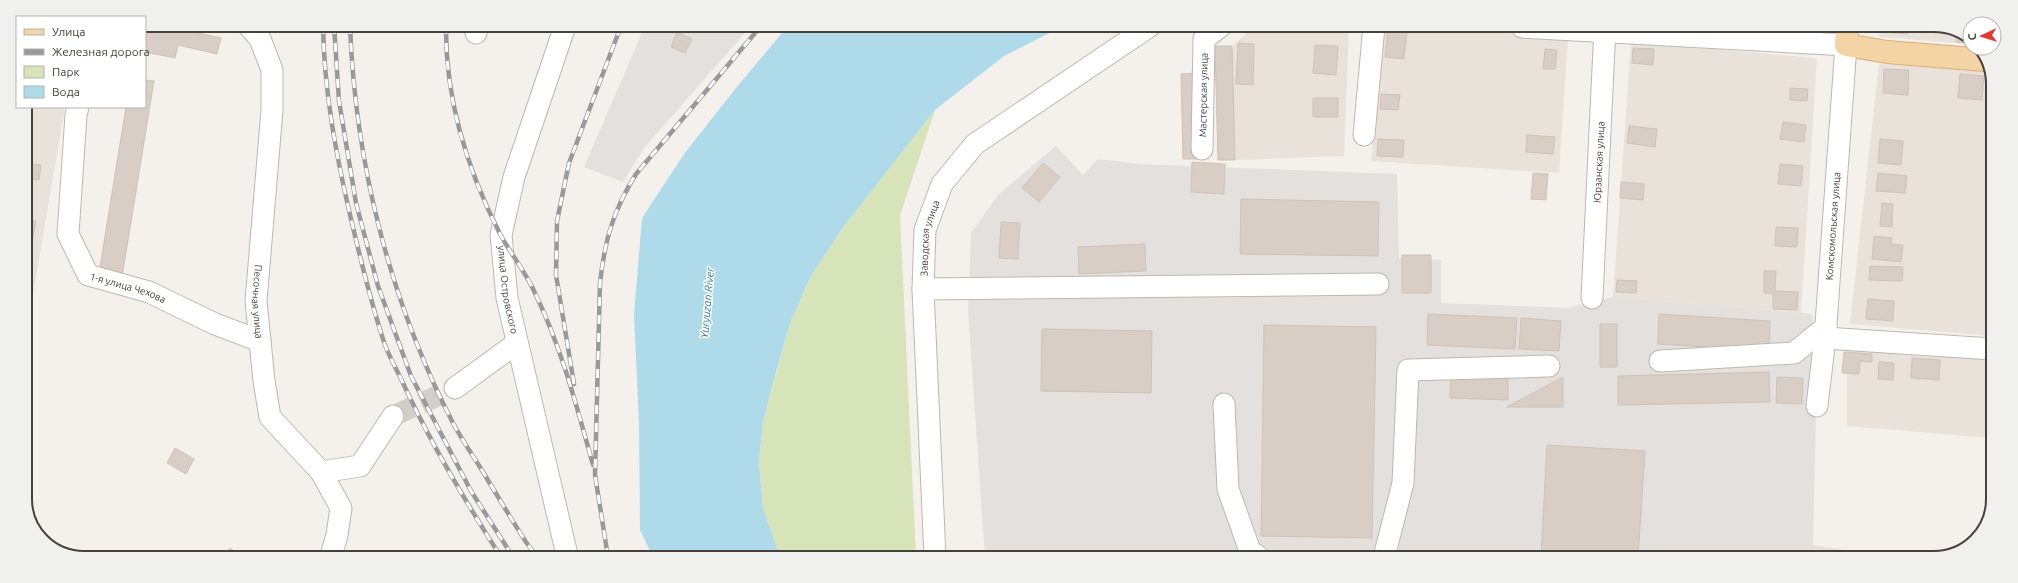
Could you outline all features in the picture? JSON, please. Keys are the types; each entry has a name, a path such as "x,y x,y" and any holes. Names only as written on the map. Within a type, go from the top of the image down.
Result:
{"main road":[{"path":"1847,36 1887,52 1980,60"}],"street":[{"name":"Песочная улица","path":"254,32 260,39 272,70 272,110 256,302 270,417 322,472 341,508 337,535 332,551"},
{"name":"улица Островского","path":"563,32 514,177 501,235 507,298 566,551"},
{"name":"Заводская улица","path":"935,551 923,289 925,230 942,184 975,144 1141,32"},
{"name":"Мастерская улица","path":"1202,149 1204,38 1212,32"},
{"path":"1364,135 1373,32"},
{"name":"Юрзанская улица","path":"1592,298 1604,32"},
{"path":"1708,32 1847,36"},
{"name":"Комскомольская улица","path":"1817,406 1826,332 1847,36"},
{"name":"1-я улица Чехова","path":"78,108 68,234 88,275 149,292 215,324 260,341"},
{"path":"923,289 1378,284"},
{"path":"1660,361 1794,353 1826,332 1986,348"},
{"path":"456,388 517,343"},
{"path":"1386,551 1404,483 1408,370 1549,366"},
{"path":"1224,404 1228,490 1250,551"},
{"path":"322,472 360,466 393,416"}],"shaded area":[{"path":"642,32 746,32 644,148 623,182 584,167"},
{"path":"1248,32 1349,32 1344,156 1235,160 1232,46"},
{"path":"1383,32 1500,32 1568,39 1559,173 1371,161"},
{"path":"1880,32 1941,32 1957,37 1962,40 1962,43 1879,37"},
{"path":"1631,42 1817,58 1801,313 1613,297"},
{"path":"1879,64 1984,71 1986,81 1986,335 1850,324"},
{"path":"32,108 65,108 32,301"},
{"path":"1056,146 1083,175 1098,159 1139,164 1397,174 1399,258 1441,260 1441,303 1567,308 1613,297 1812,314 1819,366 1816,411 1813,545 1853,551 985,551 968,311 971,233 999,194"},
{"path":"1847,347 1986,357 1986,438 1847,426"}],"green space":[{"path":"935,110 900,215 916,551 778,551 763,508 759,462 763,422 790,323 810,278 841,230"}],"water":[{"name":"Yuryuzan River","path":"783,32 1051,32 1004,56 935,110 841,230 810,278 790,323 763,422 759,462 763,508 778,551 650,551 640,530 639,423 634,314 642,218 684,154"}],"building":[{"path":"146,32 194,32 221,38 217,54 178,45 175,58 146,52"},
{"path":"677,32 692,39 685,53 671,47"},
{"path":"1388,32 1407,32 1404,59 1385,57"},
{"path":"1885,32 1908,32 1908,34"},
{"path":"1957,37 1962,40 1962,43 1956,42"},
{"path":"1238,43 1254,44 1253,85 1236,84"},
{"path":"1315,45 1338,46 1336,75 1313,73"},
{"path":"1215,46 1232,46 1235,160 1218,160"},
{"path":"1633,48 1654,49 1653,65 1632,63"},
{"path":"1545,49 1557,50 1555,69 1543,69"},
{"path":"1884,69 1909,70 1908,95 1883,93"},
{"path":"1197,73 1199,159 1183,159 1181,74"},
{"path":"1960,74 1984,76 1982,100 1958,98"},
{"path":"146,80 154,81 122,277 99,273 126,108 146,108"},
{"path":"1790,88 1808,89 1807,101 1790,100"},
{"path":"1381,94 1400,95 1398,110 1380,109"},
{"path":"1313,98 1338,98 1338,117 1313,117"},
{"path":"1783,122 1806,125 1804,142 1780,139"},
{"path":"1629,126 1657,129 1655,147 1627,143"},
{"path":"1527,135 1555,137 1553,154 1526,152"},
{"path":"1378,139 1404,140 1403,157 1377,156"},
{"path":"1880,139 1903,141 1901,165 1878,163"},
{"path":"1192,162 1225,164 1224,194 1191,192"},
{"path":"1043,163 1060,177 1039,202 1022,188"},
{"path":"32,164 41,165 39,180 32,179"},
{"path":"1780,164 1803,166 1801,186 1778,184"},
{"path":"1533,173 1548,174 1546,200 1531,199"},
{"path":"1878,173 1907,176 1905,193 1876,191"},
{"path":"1621,182 1644,184 1643,200 1620,198"},
{"path":"1241,199 1379,202 1378,256 1240,254"},
{"path":"1882,203 1893,204 1892,227 1880,226"},
{"path":"32,220 36,221 32,237"},
{"path":"1001,222 1020,223 1018,259 999,258"},
{"path":"1776,227 1798,228 1797,247 1775,246"},
{"path":"1874,236 1892,238 1891,244 1903,245 1901,262 1872,259"},
{"path":"1145,244 1146,271 1079,274 1078,247"},
{"path":"1402,255 1431,255 1431,293 1402,293"},
{"path":"1870,266 1903,267 1902,281 1869,280"},
{"path":"1764,271 1776,271 1775,291 1798,292 1797,310 1773,309 1773,293 1764,293"},
{"path":"1617,280 1637,281 1636,293 1616,292"},
{"path":"1868,299 1894,301 1893,321 1866,319"},
{"path":"1428,314 1517,318 1515,349 1427,345"},
{"path":"1659,314 1770,321 1769,351 1658,344"},
{"path":"1521,318 1561,321 1559,351 1519,349"},
{"path":"1600,324 1617,324 1617,367 1600,367"},
{"path":"1264,325 1376,327 1372,538 1261,536"},
{"path":"1042,329 1152,331 1151,393 1041,391"},
{"path":"1844,352 1872,354 1872,362 1860,361 1859,374 1842,373"},
{"path":"1912,358 1940,360 1939,380 1911,378"},
{"path":"1879,362 1894,363 1893,380 1878,379"},
{"path":"1769,372 1770,402 1618,405 1618,376"},
{"path":"1451,375 1508,377 1508,400 1450,398"},
{"path":"1563,377 1563,407 1507,407"},
{"path":"1777,377 1803,378 1802,404 1776,403"},
{"path":"1547,445 1645,451 1638,551 1541,551"},
{"path":"175,448 194,459 186,474 167,463"}],"tunnel":[{"path":"393,416 455,388"}],"railway":[{"path":"323,32 328,99 340,171 366,282 385,345 437,450 474,515 497,551"},
{"path":"334,32 339,101 356,203 378,286 411,376 471,491 509,551"},
{"path":"350,32 353,77 359,128 368,179 394,280 411,329 431,377 456,429 533,551"},
{"path":"446,32 449,80 460,133 468,159 488,209 500,234 522,269 544,312 568,377 593,465"},
{"path":"574,384 556,275 557,221 569,163 619,32"},
{"path":"607,551 595,475 600,283 604,253 611,226 621,200 636,174 756,32"}]}
